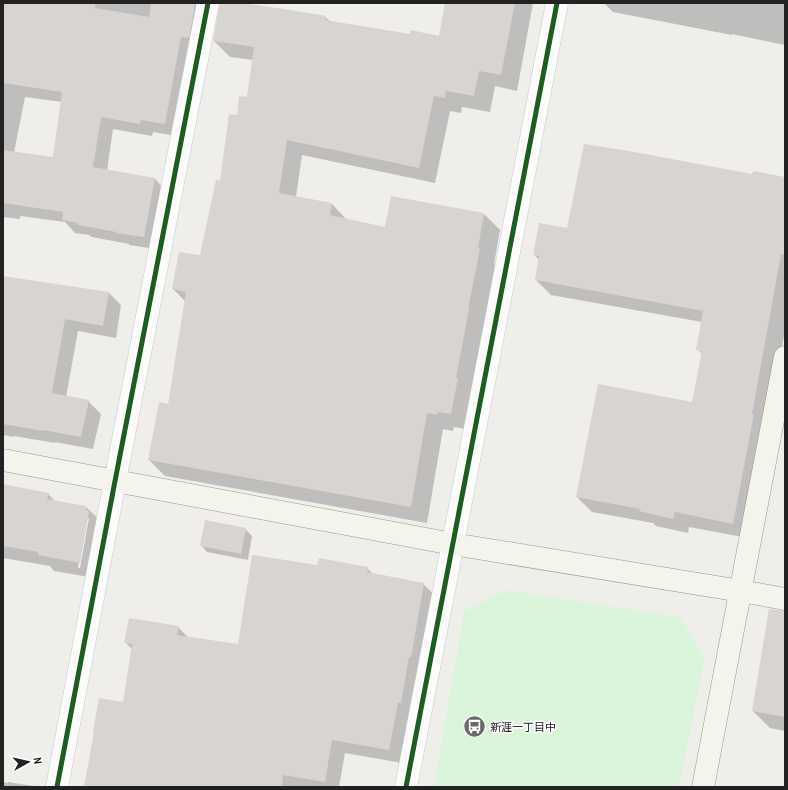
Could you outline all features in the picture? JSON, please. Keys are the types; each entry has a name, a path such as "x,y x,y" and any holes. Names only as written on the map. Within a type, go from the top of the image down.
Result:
{"street":[{"path":"57,787 208,3"},
{"path":"406,787 557,3"},
{"path":"703,787 785,357"},
{"path":"3,460 453,544 741,590 785,599"}],"green space":[{"path":"506,590 680,617 705,657 679,787 434,787 464,612"}],"building":[{"path":"3,3 96,3 95,8 149,17 151,3 195,3 189,38 181,37 165,124 141,120 140,124 101,117 93,167 155,178 144,237 78,225 78,223 62,220 63,212 3,203 3,150 53,157 62,92 3,83"},
{"path":"220,3 242,3 290,10 326,16 325,20 410,34 411,30 439,36 445,3 515,3 501,75 479,71 474,96 446,91 445,98 434,96 419,168 287,140 279,193 332,203 330,215 385,227 391,196 484,213 478,248 480,249 468,309 451,414 438,412 437,415 427,413 411,507 148,460 159,402 168,404 186,292 172,289 179,252 200,255 216,180 220,181 229,114 237,115 239,96 247,97 254,47 213,41"},
{"path":"584,144 752,174 753,171 785,177 785,255 781,254 752,414 754,414 733,524 675,512 673,519 639,511 640,509 576,497 598,384 692,402 702,351 696,350 703,311 535,280 539,256 533,255 539,223 567,228"},
{"path":"3,276 109,292 103,326 65,319 52,393 89,400 81,437 3,424"},
{"path":"3,484 49,493 47,499 86,506 86,510 89,511 80,563 38,555 38,552 3,546"},
{"path":"205,520 246,528 241,554 200,546"},
{"path":"252,555 317,565 319,558 368,567 367,572 424,583 411,657 409,657 401,703 398,703 389,750 332,740 325,782 283,775 282,787 84,787 99,698 123,702 132,644 124,643 129,618 179,626 177,635 238,644"},
{"path":"769,609 785,611 785,717 752,711"}],"cycle path":[{"path":"57,787 208,3"},
{"path":"406,787 557,3"}],"place":[{"name":"新涯一丁目中","path":"475,727"}]}
